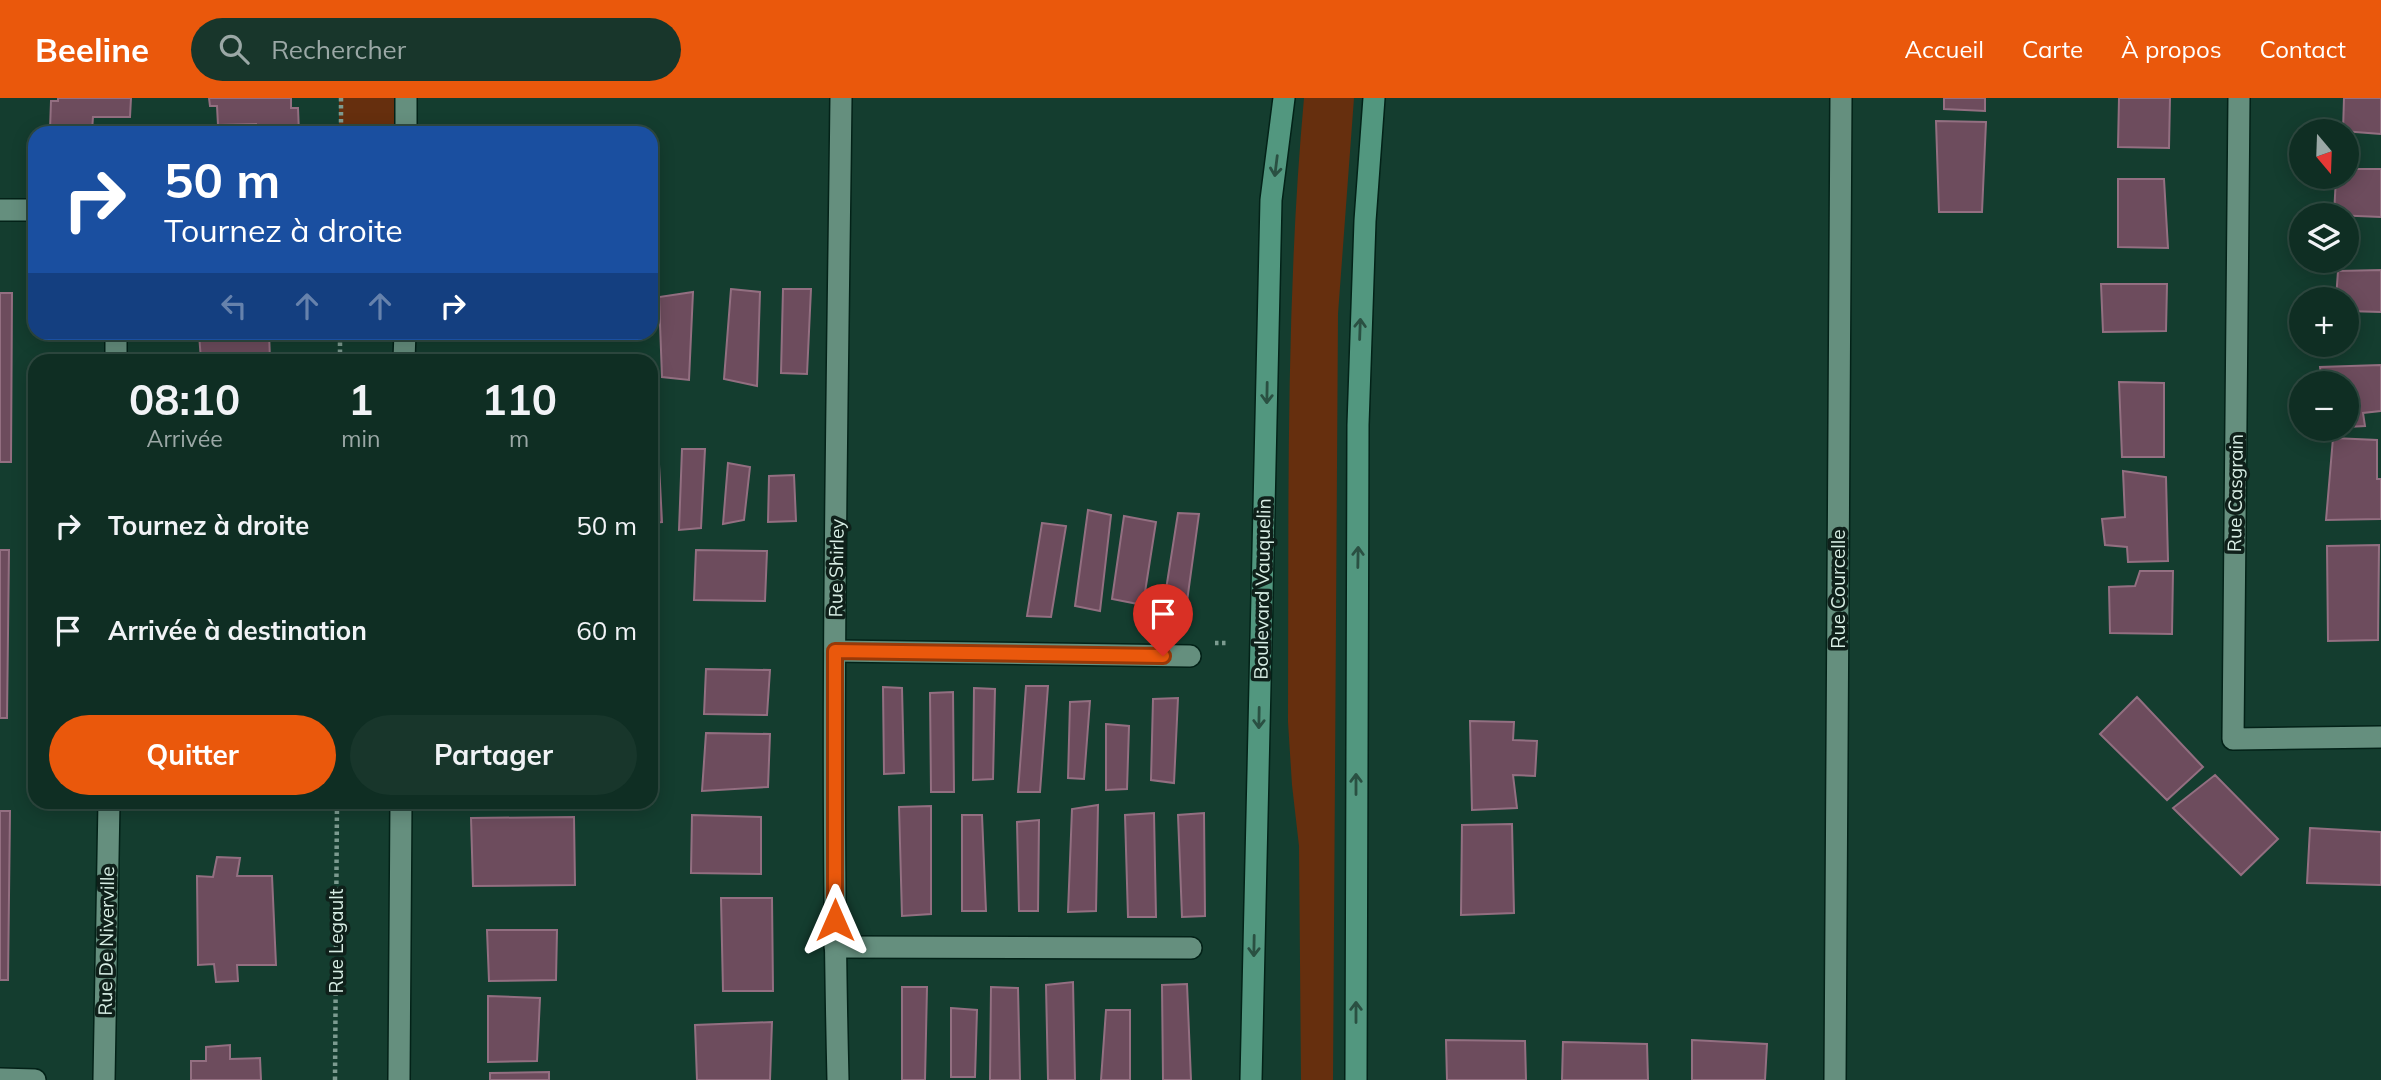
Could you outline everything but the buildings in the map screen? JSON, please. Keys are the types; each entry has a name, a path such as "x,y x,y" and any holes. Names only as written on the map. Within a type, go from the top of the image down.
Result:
{"street":[{"path":"406,98 406,126"},
{"name":"Rue Shirley","path":"838,1080 835,651 841,98"},
{"name":"Boulevard Vauquelin","path":"1251,1080 1271,200 1284,98"},
{"path":"1356,1080 1358,425 1364,220 1374,98"},
{"name":"Rue Courcelle","path":"1835,1080 1841,98"},
{"name":"Rue Casgrain","path":"2239,98 2233,739 2381,737"},
{"path":"0,210 28,210"},
{"path":"835,651 1190,656"},
{"name":"Rue De Niverville","path":"104,1080 109,809"},
{"path":"400,1080 401,809"},
{"path":"835,947 1191,948"},
{"path":"0,1079 36,1080"}],"path":[{"path":"341,98 341,126"},
{"name":"Rue Legault","path":"335,1080 337,809"}],"shaded area":[{"path":"339,98 406,98 406,126 339,126"},
{"path":"1304,98 1354,98 1338,314 1333,1080 1301,1080 1299,846 1288,722 1291,332"}],"route":[{"path":"835,920 835,651 1163,656"}]}
